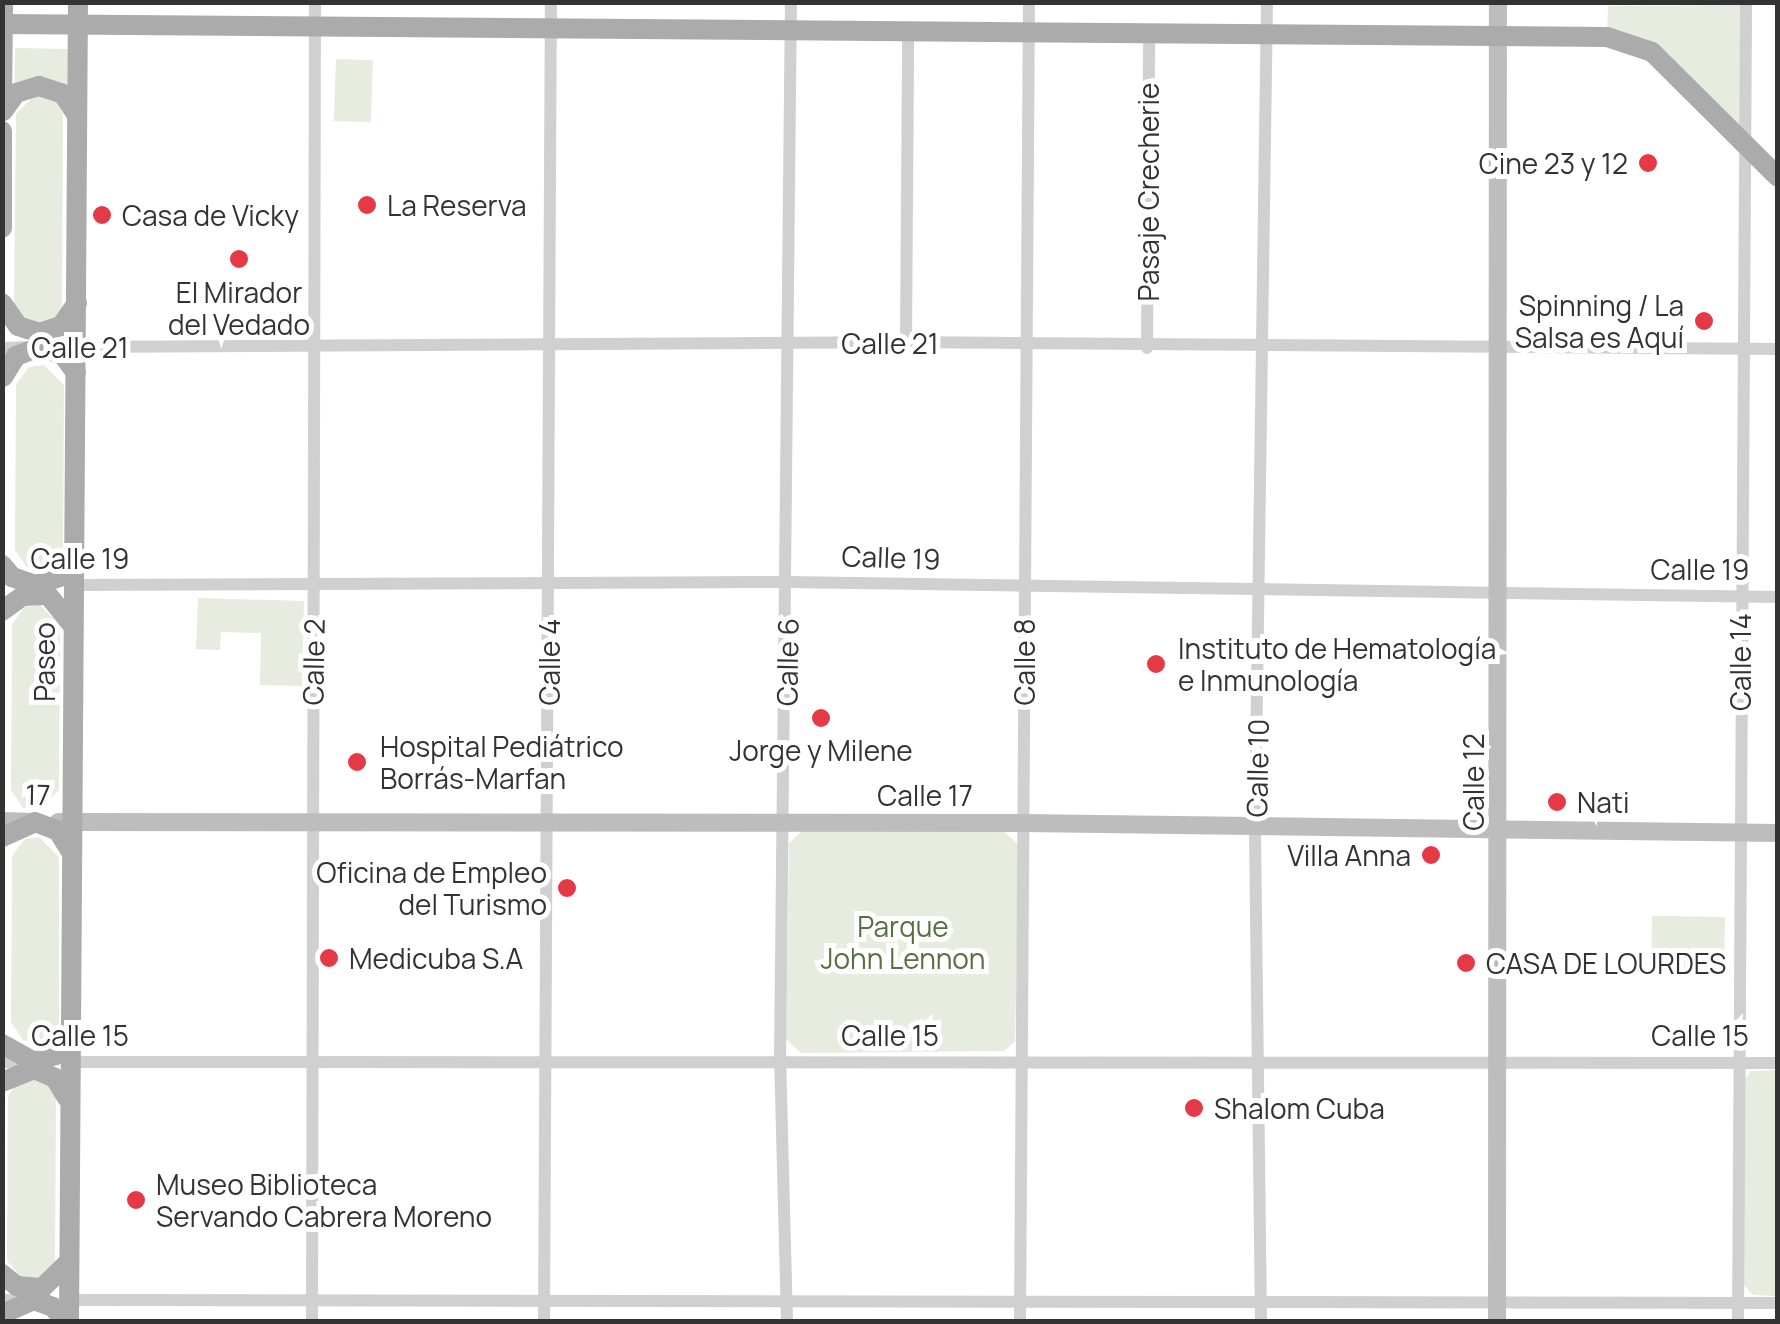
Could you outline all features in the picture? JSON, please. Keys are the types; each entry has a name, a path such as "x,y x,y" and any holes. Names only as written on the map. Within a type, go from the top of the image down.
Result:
{"main road":[{"path":"2,104 3,2"},
{"path":"3,24 78,13 315,28 1628,40 1662,60 1778,176"},
{"name":"Paseo","path":"68,1314 78,13"},
{"path":"2,112 16,93 39,86 63,94 76,116"},
{"path":"2,131 2,228"},
{"path":"2,303 18,326 39,333 70,319 78,296"},
{"path":"2,380 3,345"},
{"path":"2,380 16,356 39,347 63,354 77,375"},
{"path":"2,565 12,577 35,585 60,577 73,557"},
{"path":"2,611 23,596 48,595 72,624"},
{"path":"2,837 35,822 58,831 72,854"},
{"path":"2,1044 34,1062 56,1056 70,1037"},
{"path":"2,1082 34,1070 55,1078 68,1100"},
{"path":"2,1274 17,1286 42,1288 62,1274 70,1251"},
{"path":"2,1314 34,1300 68,1314"}],"street":[{"name":"Calle 2","path":"312,1322 310,822 316,346 315,2"},
{"name":"Calle 4","path":"544,1322 551,2"},
{"name":"Calle 6","path":"787,1322 780,1063 788,582 791,2"},
{"name":"Calle 8","path":"1020,1322 1029,2"},
{"name":"Calle 10","path":"1261,1322 1262,1062 1255,828 1266,347 1268,2"},
{"name":"Calle 12","path":"1497,1322 1501,1062 1498,2"},
{"name":"Calle 14","path":"1738,1322 1746,2"},
{"path":"906,342 908,33"},
{"name":"Pasaje Crecherie","path":"1148,348 1149,36"},
{"name":"Calle 21","path":"3,345 76,348 906,342 1148,348 1778,349"},
{"name":"Calle 19","path":"2,585 549,587 788,582 1260,594 1778,597"},
{"name":"17","path":"2,822 72,822"},
{"name":"Calle 17","path":"72,822 1023,822 1778,833"},
{"name":"Calle 15","path":"2,1062 1778,1064"},
{"path":"68,1314 312,1297 1778,1303"},
{"path":"2,1300 34,1300"}],"green space":[{"path":"1746,5 1745,146 1662,60 1607,37 1608,6"},
{"path":"15,48 68,49 67,84 14,83"},
{"path":"336,59 373,60 371,122 334,121"},
{"path":"36,94 56,101 63,114 62,307 49,325 26,324 14,306 16,114"},
{"path":"44,365 64,385 63,550 42,571 27,567 15,550 16,384 29,367"},
{"path":"198,598 304,601 302,686 260,685 261,633 221,632 220,650 196,649"},
{"path":"40,605 60,625 59,790 38,810 23,808 11,790 12,624 25,607"},
{"name":"Parque John Lennon","path":"802,831 1004,832 1019,845 1015,1042 1003,1051 801,1053 786,1039 789,843"},
{"path":"39,837 59,857 59,1023 38,1043 23,1040 11,1022 12,856 25,839"},
{"path":"1652,916 1725,917 1724,970 1651,969"},
{"path":"1777,1070 1777,1296 1753,1295 1744,1285 1743,1082 1751,1071"},
{"path":"21,1078 43,1079 56,1096 55,1262 48,1276 26,1282 7,1261 8,1096"}],"place":[{"name":"Cine 23 y 12","path":"1648,163"},
{"name":"La Reserva","path":"367,205"},
{"name":"Casa de Vicky","path":"102,215"},
{"name":"El Mirador del Vedado","path":"239,259"},
{"name":"Spinning / La Salsa es Aquí","path":"1704,321"},
{"name":"Instituto de Hematología e Inmunología","path":"1156,664"},
{"name":"Jorge y Milene","path":"821,718"},
{"name":"Hospital Pediátrico Borrás-Marfan","path":"357,762"},
{"name":"Nati","path":"1557,802"},
{"name":"Villa Anna","path":"1431,855"},
{"name":"Oficina de Empleo del Turismo","path":"567,888"},
{"name":"Medicuba S.A","path":"329,958"},
{"name":"CASA DE LOURDES","path":"1466,963"},
{"name":"Shalom Cuba","path":"1194,1108"},
{"name":"Museo Biblioteca Servando Cabrera Moreno","path":"136,1200"}]}
